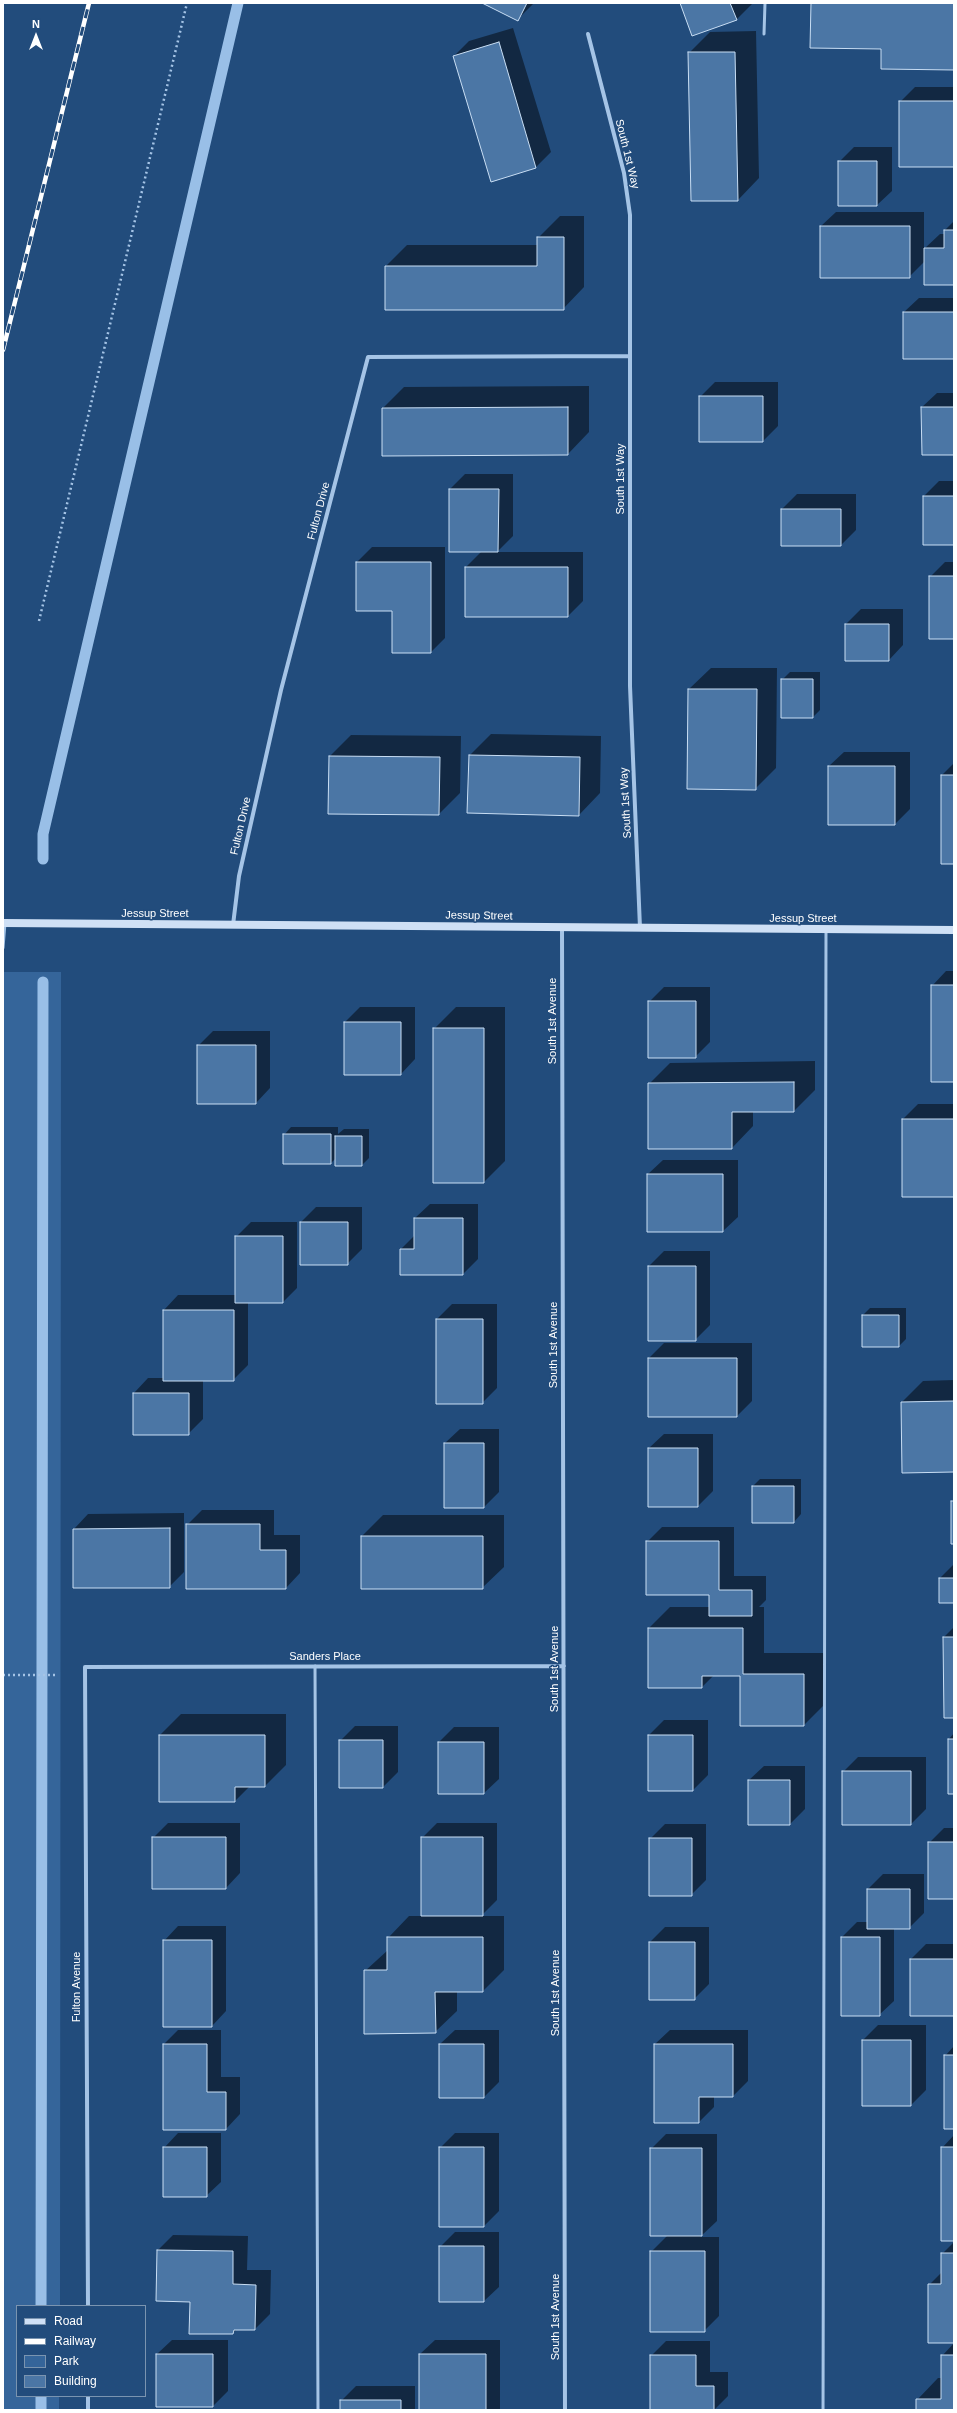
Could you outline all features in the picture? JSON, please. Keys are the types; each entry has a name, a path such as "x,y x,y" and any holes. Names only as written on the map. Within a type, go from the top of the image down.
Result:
{"street":[{"name":"South 1st Way","path":"588,34 624,172 630,215 630,686 640,929"},
{"name":"Fulton Drive","path":"233,925 239,876 281,690 368,357 630,356"},
{"name":"Jessup Street","path":"4,923 640,929 954,930"},
{"name":"South 1st Avenue","path":"562,928 565,2410"},
{"name":"Sanders Place","path":"85,1668 564,1666"},
{"name":"Fulton Avenue","path":"85,1668 88,2305"},
{"path":"88,2397 88,2410"}],"lane":[{"path":"764,34 765,3"},
{"path":"3,948 4,923"},
{"path":"823,2410 826,930"},
{"path":"315,1666 318,2410"}],"path":[{"path":"39,621 187,3"},
{"path":"3,1675 55,1675"}],"green space":[{"path":"3,972 61,972 60,2305 16,2305 16,2397 59,2397 59,2410 3,2410"}],"building":[{"path":"482,3 527,3 518,21"},
{"path":"680,3 730,3 737,20 692,36"},
{"path":"811,3 954,3 954,70 881,69 881,49 810,48"},
{"path":"499,42 536,168 491,182 453,56"},
{"path":"688,52 735,52 738,201 691,201"},
{"path":"899,101 954,101 954,167 899,167"},
{"path":"838,161 877,161 877,206 838,206"},
{"path":"820,226 910,226 910,278 820,278"},
{"path":"944,230 954,230 954,285 924,285 924,248 944,248"},
{"path":"537,237 564,237 564,310 385,310 385,266 537,266"},
{"path":"903,312 954,312 954,359 903,359"},
{"path":"699,396 763,396 763,442 699,442"},
{"path":"568,407 568,455 382,456 382,408"},
{"path":"921,407 954,407 954,455 922,455"},
{"path":"449,489 499,489 498,552 449,552"},
{"path":"923,496 954,496 954,545 923,545"},
{"path":"781,509 841,509 841,546 781,546"},
{"path":"356,562 431,562 431,653 392,653 392,611 356,611"},
{"path":"465,567 568,567 568,617 465,617"},
{"path":"929,576 954,576 954,639 929,639"},
{"path":"845,624 889,624 889,661 845,661"},
{"path":"781,679 813,679 813,718 781,718"},
{"path":"688,689 757,689 756,790 687,789"},
{"path":"469,755 580,757 579,816 467,813"},
{"path":"329,756 440,757 439,815 328,814"},
{"path":"828,766 895,766 895,825 828,825"},
{"path":"941,775 954,775 954,864 941,864"},
{"path":"931,985 954,985 954,1082 931,1082"},
{"path":"648,1001 696,1001 696,1058 648,1058"},
{"path":"344,1022 401,1022 401,1075 344,1075"},
{"path":"433,1028 484,1028 484,1183 433,1183"},
{"path":"197,1045 256,1045 256,1104 197,1104"},
{"path":"794,1082 794,1112 732,1112 732,1149 648,1149 648,1083"},
{"path":"902,1119 954,1119 954,1197 902,1197"},
{"path":"283,1134 331,1134 331,1164 283,1164"},
{"path":"335,1136 362,1136 362,1166 335,1166"},
{"path":"647,1174 723,1174 723,1232 647,1232"},
{"path":"414,1218 463,1218 463,1275 400,1275 400,1249 414,1249"},
{"path":"300,1222 348,1222 348,1265 300,1265"},
{"path":"235,1236 283,1236 283,1303 235,1303"},
{"path":"648,1266 696,1266 696,1341 648,1341"},
{"path":"163,1310 234,1310 234,1381 163,1381"},
{"path":"862,1315 899,1315 899,1347 862,1347"},
{"path":"436,1319 483,1319 483,1404 436,1404"},
{"path":"648,1358 737,1358 737,1417 648,1417"},
{"path":"133,1393 189,1393 189,1435 133,1435"},
{"path":"954,1401 954,1472 902,1473 901,1402"},
{"path":"444,1443 484,1443 484,1508 444,1508"},
{"path":"648,1448 698,1448 698,1507 648,1507"},
{"path":"752,1486 794,1486 794,1523 752,1523"},
{"path":"951,1501 954,1501 954,1544 951,1544"},
{"path":"186,1524 260,1524 260,1550 286,1550 286,1589 186,1589"},
{"path":"170,1528 170,1588 73,1588 73,1529"},
{"path":"361,1536 483,1536 483,1589 361,1589"},
{"path":"646,1541 719,1541 719,1590 752,1590 752,1616 709,1616 709,1595 646,1595"},
{"path":"939,1578 954,1578 954,1603 939,1603"},
{"path":"648,1628 743,1628 743,1674 804,1674 804,1726 740,1726 740,1676 702,1676 702,1688 648,1688"},
{"path":"943,1637 954,1637 954,1718 944,1718"},
{"path":"159,1735 265,1735 265,1787 235,1787 235,1802 159,1802"},
{"path":"648,1735 693,1735 693,1791 648,1791"},
{"path":"948,1739 954,1739 954,1794 948,1794"},
{"path":"339,1740 383,1740 383,1788 339,1788"},
{"path":"438,1742 484,1742 484,1794 438,1794"},
{"path":"842,1771 911,1771 911,1825 842,1825"},
{"path":"748,1780 790,1780 790,1825 748,1825"},
{"path":"152,1837 226,1837 226,1889 152,1889"},
{"path":"421,1837 483,1837 483,1916 421,1916"},
{"path":"649,1838 692,1838 692,1896 649,1896"},
{"path":"928,1842 954,1842 954,1899 928,1899"},
{"path":"867,1889 910,1889 910,1929 867,1929"},
{"path":"387,1937 483,1937 483,1992 435,1992 436,2033 364,2034 364,1970 387,1970"},
{"path":"841,1937 880,1937 880,2016 841,2016"},
{"path":"163,1940 212,1940 212,2027 163,2027"},
{"path":"649,1942 695,1942 695,2000 649,2000"},
{"path":"910,1959 954,1959 954,2016 910,2016"},
{"path":"862,2040 911,2040 911,2106 862,2106"},
{"path":"163,2044 207,2044 207,2092 226,2092 226,2130 163,2130"},
{"path":"439,2044 484,2044 484,2098 439,2098"},
{"path":"654,2044 733,2044 733,2097 699,2097 699,2123 654,2123"},
{"path":"944,2055 954,2055 954,2129 944,2129"},
{"path":"163,2147 207,2147 207,2197 163,2197"},
{"path":"439,2147 484,2147 484,2227 439,2227"},
{"path":"941,2147 954,2147 954,2241 941,2241"},
{"path":"650,2148 702,2148 702,2236 650,2236"},
{"path":"439,2246 484,2246 484,2302 439,2302"},
{"path":"157,2250 233,2251 233,2284 256,2285 255,2330 234,2330 233,2334 189,2334 190,2302 156,2301"},
{"path":"650,2251 705,2251 705,2332 650,2332"},
{"path":"941,2253 954,2253 954,2343 928,2343 928,2284 941,2284"},
{"path":"156,2354 213,2354 213,2407 156,2407"},
{"path":"419,2354 486,2354 486,2410 419,2410"},
{"path":"650,2355 696,2355 696,2386 714,2386 714,2410 650,2410"},
{"path":"941,2355 954,2355 954,2410 916,2410 916,2399 941,2399"},
{"path":"340,2400 401,2400 401,2410 340,2410"}],"waterway":[{"path":"43,859 43,834 238,3"},
{"path":"41,2305 43,982"},
{"path":"41,2397 41,2410"}],"railway":[{"path":"3,350 89,3"}]}
